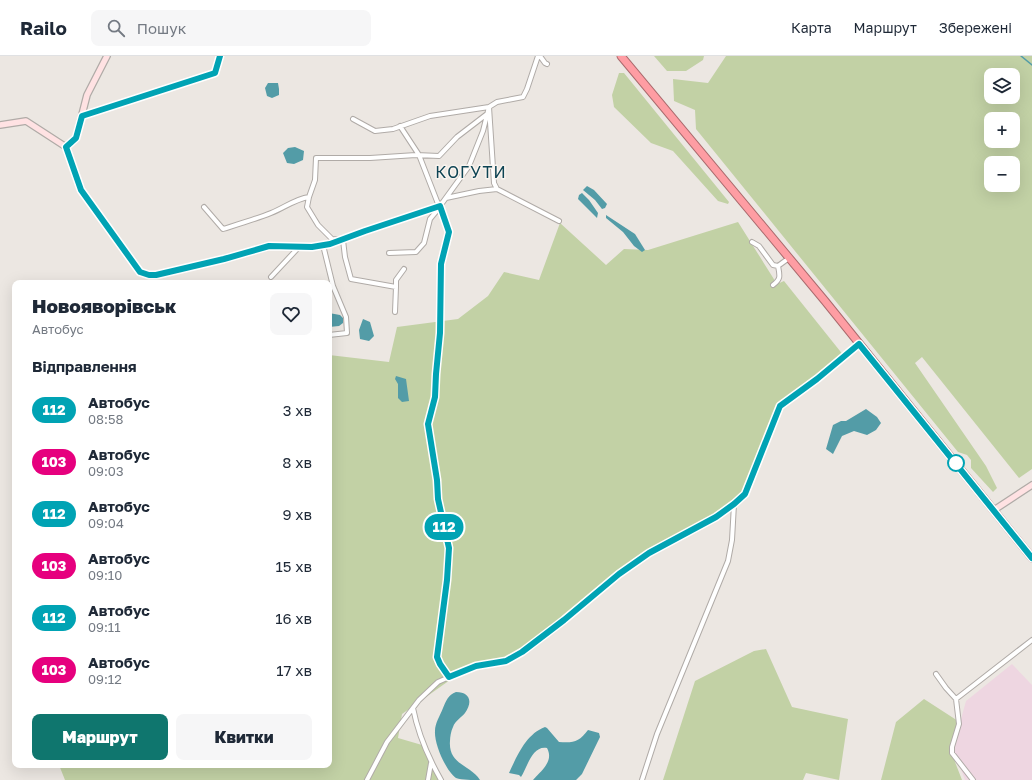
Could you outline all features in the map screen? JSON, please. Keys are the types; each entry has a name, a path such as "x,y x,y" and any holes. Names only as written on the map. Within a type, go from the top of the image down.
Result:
{"highway":[{"path":"621,56 789,258 1032,558"}],"street":[{"path":"66,147 76,138 87,95 107,56"},
{"path":"82,116 215,73 220,56"},
{"path":"353,119 375,130 393,129 430,116 489,107 497,102 523,97 539,56 547,64"},
{"path":"389,253 416,252 424,243 430,219 469,166 483,132 489,107"},
{"path":"489,107 494,183 497,189"},
{"path":"343,240 332,239 318,225 307,207 315,180 316,158 370,158 419,155 439,156 457,137 487,114"},
{"path":"0,125 26,121 66,147 81,190 140,272 149,275 156,275 224,259 269,246 299,247 323,245 343,240 365,231 440,206"},
{"path":"400,126 419,155 449,232 441,264 440,333 435,397 428,424 437,480 438,499 449,548 447,580 437,657 449,677"},
{"path":"446,198 497,189 560,221"},
{"path":"204,207 223,229 273,213 300,198 309,197"},
{"path":"343,240 345,257 352,279 396,287"},
{"path":"752,242 758,246 773,265 778,266"},
{"path":"323,245 334,286 346,317 347,333 332,335"},
{"path":"271,276 299,247"},
{"path":"778,266 789,258"},
{"path":"772,285 779,281 780,276 778,266"},
{"path":"395,312 396,280 404,269"},
{"path":"367,780 387,742 419,700 438,682 476,666 506,661 522,652 564,620 619,574 649,553 716,517 734,504 745,494 780,406 817,379 859,344"},
{"path":"994,510 1032,485"},
{"path":"642,780 655,734 728,561 732,540 734,504"},
{"path":"956,699 1032,640"},
{"path":"936,674 956,699 959,724 952,747 952,753 974,780"},
{"path":"413,708 416,725 431,763 441,780"},
{"path":"428,780 431,763"}],"shaded area":[{"path":"1012,664 1032,685 1032,780 965,780 953,748 966,701"}],"green space":[{"path":"654,56 704,56 703,60 686,71 667,71"},
{"path":"726,56 1032,56 1032,469 1019,478 922,357 915,363 986,466 997,488 993,492 971,468 971,460 967,455 958,452 696,129 695,110 674,101 673,79 708,83"},
{"path":"619,73 624,73 729,202 728,204 718,201 673,151 651,143 614,107 612,95"},
{"path":"738,222 777,284 784,281 844,356 776,409 744,499 638,558 564,617 510,656 483,663 474,663 402,714 398,738 422,745 439,780 65,780 60,768 332,768 332,355 389,362 397,327 458,319 488,296 504,272 539,280 560,223 606,265 624,249 648,250"},
{"path":"766,649 792,707 848,719 839,780 806,773 803,780 663,780 695,681 754,651"},
{"path":"924,699 958,721 951,743 955,762 962,780 881,780 896,722"}],"water":[{"path":"268,83 278,83 279,95 272,98 267,96 265,88"},
{"path":"295,147 304,151 303,160 294,164 287,163 283,153 288,148"},
{"path":"587,186 594,190 607,204 605,208 602,209 595,200 583,190"},
{"path":"582,193 598,213 597,218 578,199 579,195"},
{"path":"606,215 635,234 645,250 642,252 634,246 623,232 606,218"},
{"path":"332,314 340,315 343,318 343,323 339,326 332,327"},
{"path":"363,319 370,322 374,336 369,341 360,339 359,330"},
{"path":"396,376 406,379 409,401 402,402 398,398 398,384 395,379"},
{"path":"866,409 877,417 881,423 876,430 867,435 854,431 842,436 833,454 826,449 833,425 841,421 846,421"},
{"path":"456,692 461,692 469,698 469,705 465,713 455,723 452,729 450,749 456,760 476,775 480,780 464,780 456,778 452,775 448,770 436,743 435,728 437,722 448,698"},
{"path":"545,727 559,742 576,741 588,730 599,733 600,737 582,774 576,780 533,780 548,761 549,753 547,748 542,748 534,753 521,777 519,775 509,773 527,740 538,730"}],"waterway":[{"path":"1021,56 1032,65"}],"bus line":[{"name":"112","path":"220,56 215,73 82,116 76,138 66,147 81,190 140,272 149,275 156,275 224,259 269,246 312,247 330,244 440,206 449,232 441,264 440,333 435,397 428,424 437,480 438,499 449,548 447,580 437,657 443,670 449,677 476,666 506,661 522,652 564,620 619,574 649,553 716,517 734,504 745,494 780,406 817,379 859,344 1032,558"}],"district":[{"name":"КОГУТИ","path":"471,172"}]}
